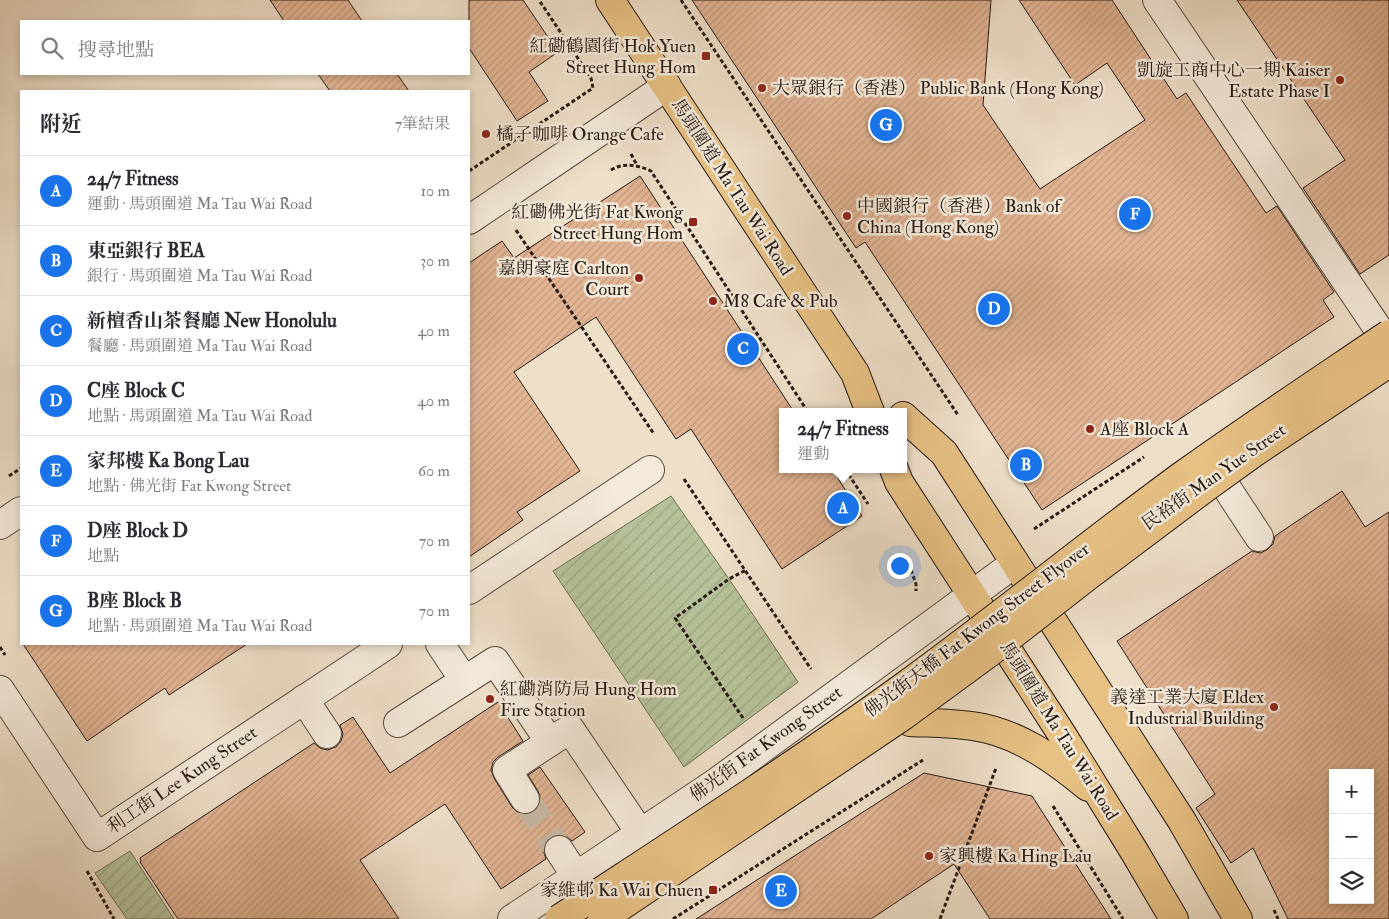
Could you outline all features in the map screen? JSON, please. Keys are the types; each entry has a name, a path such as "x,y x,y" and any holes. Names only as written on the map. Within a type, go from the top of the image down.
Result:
{"main road":[{"name":"馬頭圍道 Ma Tau Wai Road","path":"610,0 855,373 868,408"},
{"name":"佛光街天橋 Fat Kwong Street Flyover","path":"559,919 784,770 897,692 1186,473 1389,334"},
{"name":"佛光街天橋 Fat Kwong Street Flyover","path":"603,919 903,716 989,653 1205,488 1389,363"},
{"name":"馬頭圍道 Ma Tau Wai Road","path":"855,373 894,408"},
{"path":"907,420 944,453 1182,821 1238,919"},
{"name":"馬頭圍道 Ma Tau Wai Road","path":"896,473 899,482 1102,799 1174,919"},
{"path":"910,722 974,726 1006,735 1038,750 1102,799"}],"street":[{"path":"1157,0 1389,345"},
{"path":"470,219 666,86"},
{"name":"民裕街 Man Yue Street","path":"1005,646 1070,582 1106,554 1217,473 1389,355"},
{"path":"470,589 650,470"},
{"path":"1217,473 1259,537"},
{"path":"0,525 20,512"},
{"name":"佛光街 Fat Kwong Street","path":"512,919 714,784 1015,563"},
{"name":"利工街 Lee Kung Street","path":"0,690 97,837 386,645"},
{"path":"441,645 464,680"},
{"path":"616,919 910,722 974,673 1005,646"},
{"path":"398,723 495,661 550,742"},
{"path":"304,699 327,734"},
{"path":"526,799 507,770 570,729 672,882"},
{"path":"559,850 603,919"}],"path":[{"path":"470,170 593,88 591,78 539,0"},
{"path":"681,0 962,421"},
{"path":"607,172 616,167 637,165 651,171 805,408"},
{"path":"1034,529 1150,452"},
{"path":"848,473 870,508"},
{"path":"908,566 916,584 915,597"},
{"path":"745,721 675,618 730,579 746,570"},
{"path":"0,647 5,655"},
{"path":"673,919 922,760 932,757"},
{"path":"940,919 996,767"},
{"path":"1050,802 1123,919"},
{"path":"84,867 114,919"}],"green space":[{"path":"671,496 798,682 684,767 553,571"},
{"path":"130,851 174,919 127,919 95,873"}],"building":[{"path":"270,0 348,0 361,20 283,20"},
{"path":"469,0 523,0 558,52 529,72 548,101 517,121 470,50"},
{"path":"692,0 991,0 983,105 1040,189 1145,120 1107,63 1075,85 1019,0 1112,0 1177,99 1186,93 1266,213 1277,206 1334,292 1323,300 1334,317 1042,510 865,242 856,248"},
{"name":"凱旋工商中心一期 Kaiser Estate Phase I","path":"1237,0 1389,0 1389,255 1360,274 1303,188 1345,160"},
{"path":"319,75 398,75 408,90 329,90"},
{"path":"640,176 791,408 779,408 779,473 835,473 862,516 782,569 691,429 676,439 596,317 514,372 580,471 517,512 523,520 470,556 470,262 502,241 514,258"},
{"name":"義達工業大廈 Eldex Industrial Building","path":"1342,491 1365,527 1389,512 1389,919 1288,919 1253,848 1231,863 1196,808 1215,794 1117,641 1252,551 1260,553 1267,550 1273,544 1275,536"},
{"path":"24,645 245,645 169,695 165,688 87,741"},
{"path":"498,702 523,741 498,757 493,762 491,770 512,807 517,812 525,815 533,812 538,807 541,799 528,775 540,767 585,832 572,841 566,836 559,834 550,837 545,843 543,850 546,859 501,889 445,804 360,860 399,919 178,919 140,862 140,858 314,743 320,748 327,750 336,747 341,741 343,734 340,725 353,717 390,773"},
{"name":"家興樓 Ka Hing Lau","path":"924,773 1032,796 1111,919 990,919 954,864 871,919 696,919"}],"tunnel":[{"path":"525,799 559,850"}],"place":[{"name":"紅磡鶴園街 Hok Yuen Street Hung Hom","path":"706,56"},
{"name":"凱旋工商中心一期 Kaiser Estate Phase I","path":"1340,80"},
{"name":"大眾銀行（香港） Public Bank (Hong Kong)","path":"762,88"},
{"name":"B座 Block B","path":"886,125"},
{"name":"橘子咖啡 Orange Cafe","path":"486,134"},
{"name":"D座 Block D","path":"1135,214"},
{"name":"中國銀行（香港） Bank of China (Hong Kong)","path":"847,216"},
{"name":"紅磡佛光街 Fat Kwong Street Hung Hom","path":"693,222"},
{"name":"嘉朗豪庭 Carlton Court","path":"639,278"},
{"name":"M8 Cafe & Pub","path":"713,301"},
{"name":"C座 Block C","path":"994,309"},
{"name":"新檀香山茶餐廳 New Honolulu","path":"743,349"},
{"name":"A座 Block A","path":"1090,429"},
{"name":"東亞銀行 BEA","path":"1026,465"},
{"name":"24/7 Fitness","path":"843,508"},
{"name":"紅磡消防局 Hung Hom Fire Station","path":"490,699"},
{"name":"義達工業大廈 Eldex Industrial Building","path":"1274,707"},
{"name":"家興樓 Ka Hing Lau","path":"929,856"},
{"name":"家維邨 Ka Wai Chuen","path":"713,890"},
{"name":"家邦樓 Ka Bong Lau","path":"781,891"}]}
